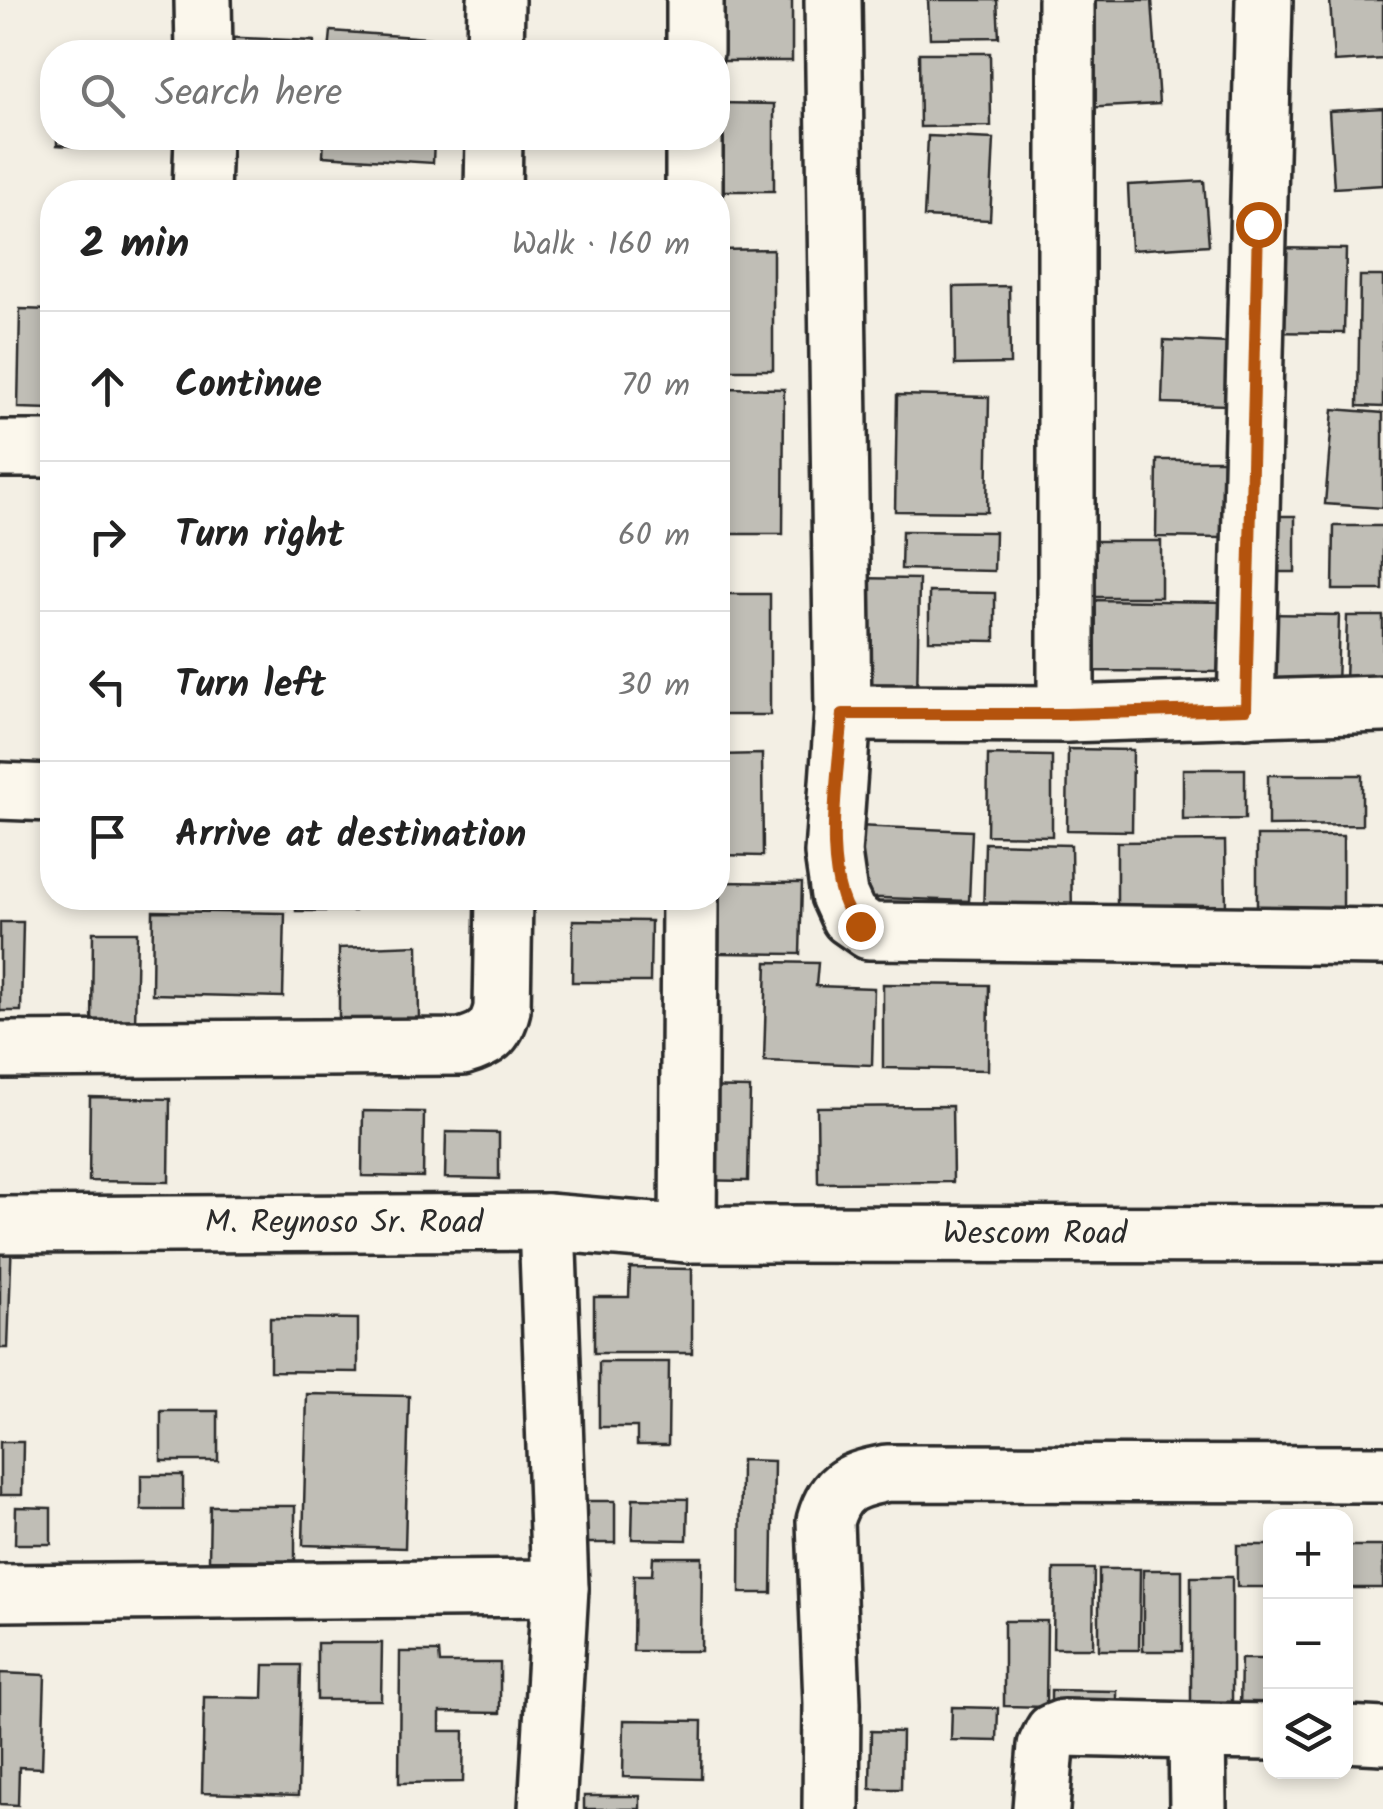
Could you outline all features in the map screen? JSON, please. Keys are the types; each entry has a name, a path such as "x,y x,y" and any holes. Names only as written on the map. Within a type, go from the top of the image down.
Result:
{"street":[{"path":"202,0 204,40"},
{"path":"495,40 496,0"},
{"path":"695,0 695,40"},
{"path":"833,0 843,714 833,853 839,895 849,917 869,931 1383,937"},
{"path":"1066,0 1066,714"},
{"path":"1246,709 1264,0"},
{"path":"201,180 203,150"},
{"path":"493,180 494,150"},
{"path":"694,150 694,180"},
{"path":"0,448 40,448"},
{"path":"843,714 1066,714 1383,704"},
{"path":"0,791 40,793"},
{"path":"0,1050 462,1046 486,1040 498,1026 502,1009 504,910"},
{"path":"688,1234 690,910"},
{"path":"547,1222 560,1588 547,1809"},
{"name":"M. Reynoso Sr. Road","path":"0,1225 547,1222 688,1234"},
{"name":"Wescom Road","path":"688,1234 1383,1236"},
{"path":"832,1809 824,1522 831,1500 845,1487 862,1478 887,1474 1383,1474"},
{"path":"0,1593 560,1588"},
{"path":"1041,1809 1046,1746 1052,1732 1063,1728 1263,1732"},
{"path":"1197,1731 1198,1809"},
{"path":"1353,1734 1383,1736"}],"building":[{"path":"705,0 792,0 792,61 730,61 730,40 714,40"},
{"path":"928,0 997,0 999,37 930,38"},
{"path":"1076,0 1152,0 1159,104 1083,108"},
{"path":"1330,0 1383,0 1383,59 1334,62"},
{"path":"331,31 441,39 441,40 330,40"},
{"path":"216,37 290,40 216,40"},
{"path":"919,53 990,53 991,126 920,127"},
{"path":"730,103 774,104 774,191 730,191 730,180 708,180 715,150 730,150"},
{"path":"1383,108 1383,185 1334,188 1329,111"},
{"path":"928,136 994,139 990,220 924,217"},
{"path":"323,150 434,150 433,163 323,156"},
{"path":"1204,181 1209,245 1131,250 1128,185"},
{"path":"1264,248 1346,249 1344,333 1262,332"},
{"path":"773,249 773,370 730,370 730,250"},
{"path":"1360,276 1383,276 1383,407 1358,406"},
{"path":"1009,286 1010,364 955,365 954,287"},
{"path":"20,309 40,310 40,409 18,408"},
{"path":"1164,340 1229,343 1227,405 1162,403"},
{"path":"730,388 784,389 783,534 730,534"},
{"path":"897,395 989,397 987,512 895,511"},
{"path":"1333,409 1383,413 1383,508 1325,504"},
{"path":"1157,460 1223,460 1222,538 1156,537"},
{"path":"1256,516 1295,516 1295,572 1256,572"},
{"path":"1334,526 1383,526 1383,590 1333,590"},
{"path":"902,531 995,532 994,571 901,569"},
{"path":"1076,541 1161,541 1161,597 1077,597"},
{"path":"851,578 919,579 917,703 849,702"},
{"path":"929,592 995,593 995,641 929,640"},
{"path":"730,594 770,594 770,715 730,715"},
{"path":"1085,600 1230,602 1229,672 1083,671"},
{"path":"1257,614 1339,615 1337,688 1256,688"},
{"path":"1347,616 1383,616 1383,684 1345,683"},
{"path":"1068,749 1133,750 1132,831 1067,830"},
{"path":"762,754 763,856 730,855 730,755"},
{"path":"988,755 1052,756 1052,836 987,835"},
{"path":"1183,769 1245,769 1245,819 1183,820"},
{"path":"1268,775 1362,775 1362,825 1268,826"},
{"path":"856,826 972,831 969,901 854,897"},
{"path":"1257,836 1343,836 1343,920 1257,920"},
{"path":"1225,841 1226,911 1117,913 1117,842"},
{"path":"985,843 1071,845 1072,920 983,918"},
{"path":"730,882 802,883 800,954 719,953 720,910 730,910"},
{"path":"153,911 285,913 283,997 152,994"},
{"path":"573,920 651,921 650,982 572,982"},
{"path":"0,922 23,922 21,1011 0,1011"},
{"path":"93,932 137,932 135,1025 92,1025"},
{"path":"418,945 419,1021 339,1021 339,948"},
{"path":"767,962 818,963 816,986 874,988 872,1065 764,1061"},
{"path":"883,984 989,985 988,1070 883,1068"},
{"path":"692,1087 750,1088 748,1181 690,1180"},
{"path":"90,1097 170,1099 169,1182 89,1181"},
{"path":"952,1106 953,1182 818,1183 817,1107"},
{"path":"363,1111 424,1112 423,1177 362,1176"},
{"path":"446,1132 499,1133 499,1179 445,1178"},
{"path":"0,1236 12,1236 8,1348 0,1348"},
{"path":"630,1268 692,1269 692,1353 594,1353 594,1297 629,1297"},
{"path":"270,1318 358,1319 358,1372 270,1371"},
{"path":"599,1362 669,1362 668,1445 637,1445 637,1427 599,1427"},
{"path":"307,1394 409,1396 405,1548 303,1545"},
{"path":"161,1411 218,1411 218,1461 161,1461"},
{"path":"0,1442 23,1442 22,1495 0,1495"},
{"path":"741,1460 774,1461 772,1593 740,1593"},
{"path":"141,1475 183,1475 183,1510 141,1510"},
{"path":"633,1498 688,1499 687,1540 632,1539"},
{"path":"583,1501 615,1501 615,1543 583,1543"},
{"path":"210,1506 295,1506 295,1561 209,1560"},
{"path":"16,1507 51,1508 51,1544 15,1544"},
{"path":"1237,1545 1263,1545 1263,1587 1237,1587"},
{"path":"1353,1546 1383,1546 1383,1588 1353,1588"},
{"path":"653,1557 702,1557 701,1651 633,1651 634,1575 652,1575"},
{"path":"1054,1569 1094,1569 1093,1648 1053,1648"},
{"path":"1099,1569 1140,1569 1139,1650 1099,1650"},
{"path":"1143,1570 1182,1570 1182,1651 1143,1651"},
{"path":"1191,1577 1232,1577 1232,1712 1191,1712"},
{"path":"1004,1621 1047,1621 1046,1707 1004,1706"},
{"path":"317,1643 382,1643 381,1700 317,1700"},
{"path":"400,1652 439,1652 440,1663 500,1663 500,1713 440,1712 440,1731 464,1731 463,1782 399,1783"},
{"path":"1241,1659 1263,1659 1263,1712 1240,1712"},
{"path":"264,1665 301,1665 298,1796 202,1793 204,1697 263,1698"},
{"path":"0,1673 45,1675 42,1768 19,1767 18,1805 0,1804"},
{"path":"1051,1690 1117,1691 1117,1710 1051,1708"},
{"path":"952,1707 998,1708 997,1741 951,1740"},
{"path":"624,1720 702,1721 701,1779 623,1777"},
{"path":"871,1731 902,1732 901,1789 870,1789"},
{"path":"584,1796 640,1796 640,1809 584,1809"}],"route":[{"path":"860,926 849,917 839,895 833,853 843,714 1246,709 1258,224"}]}
